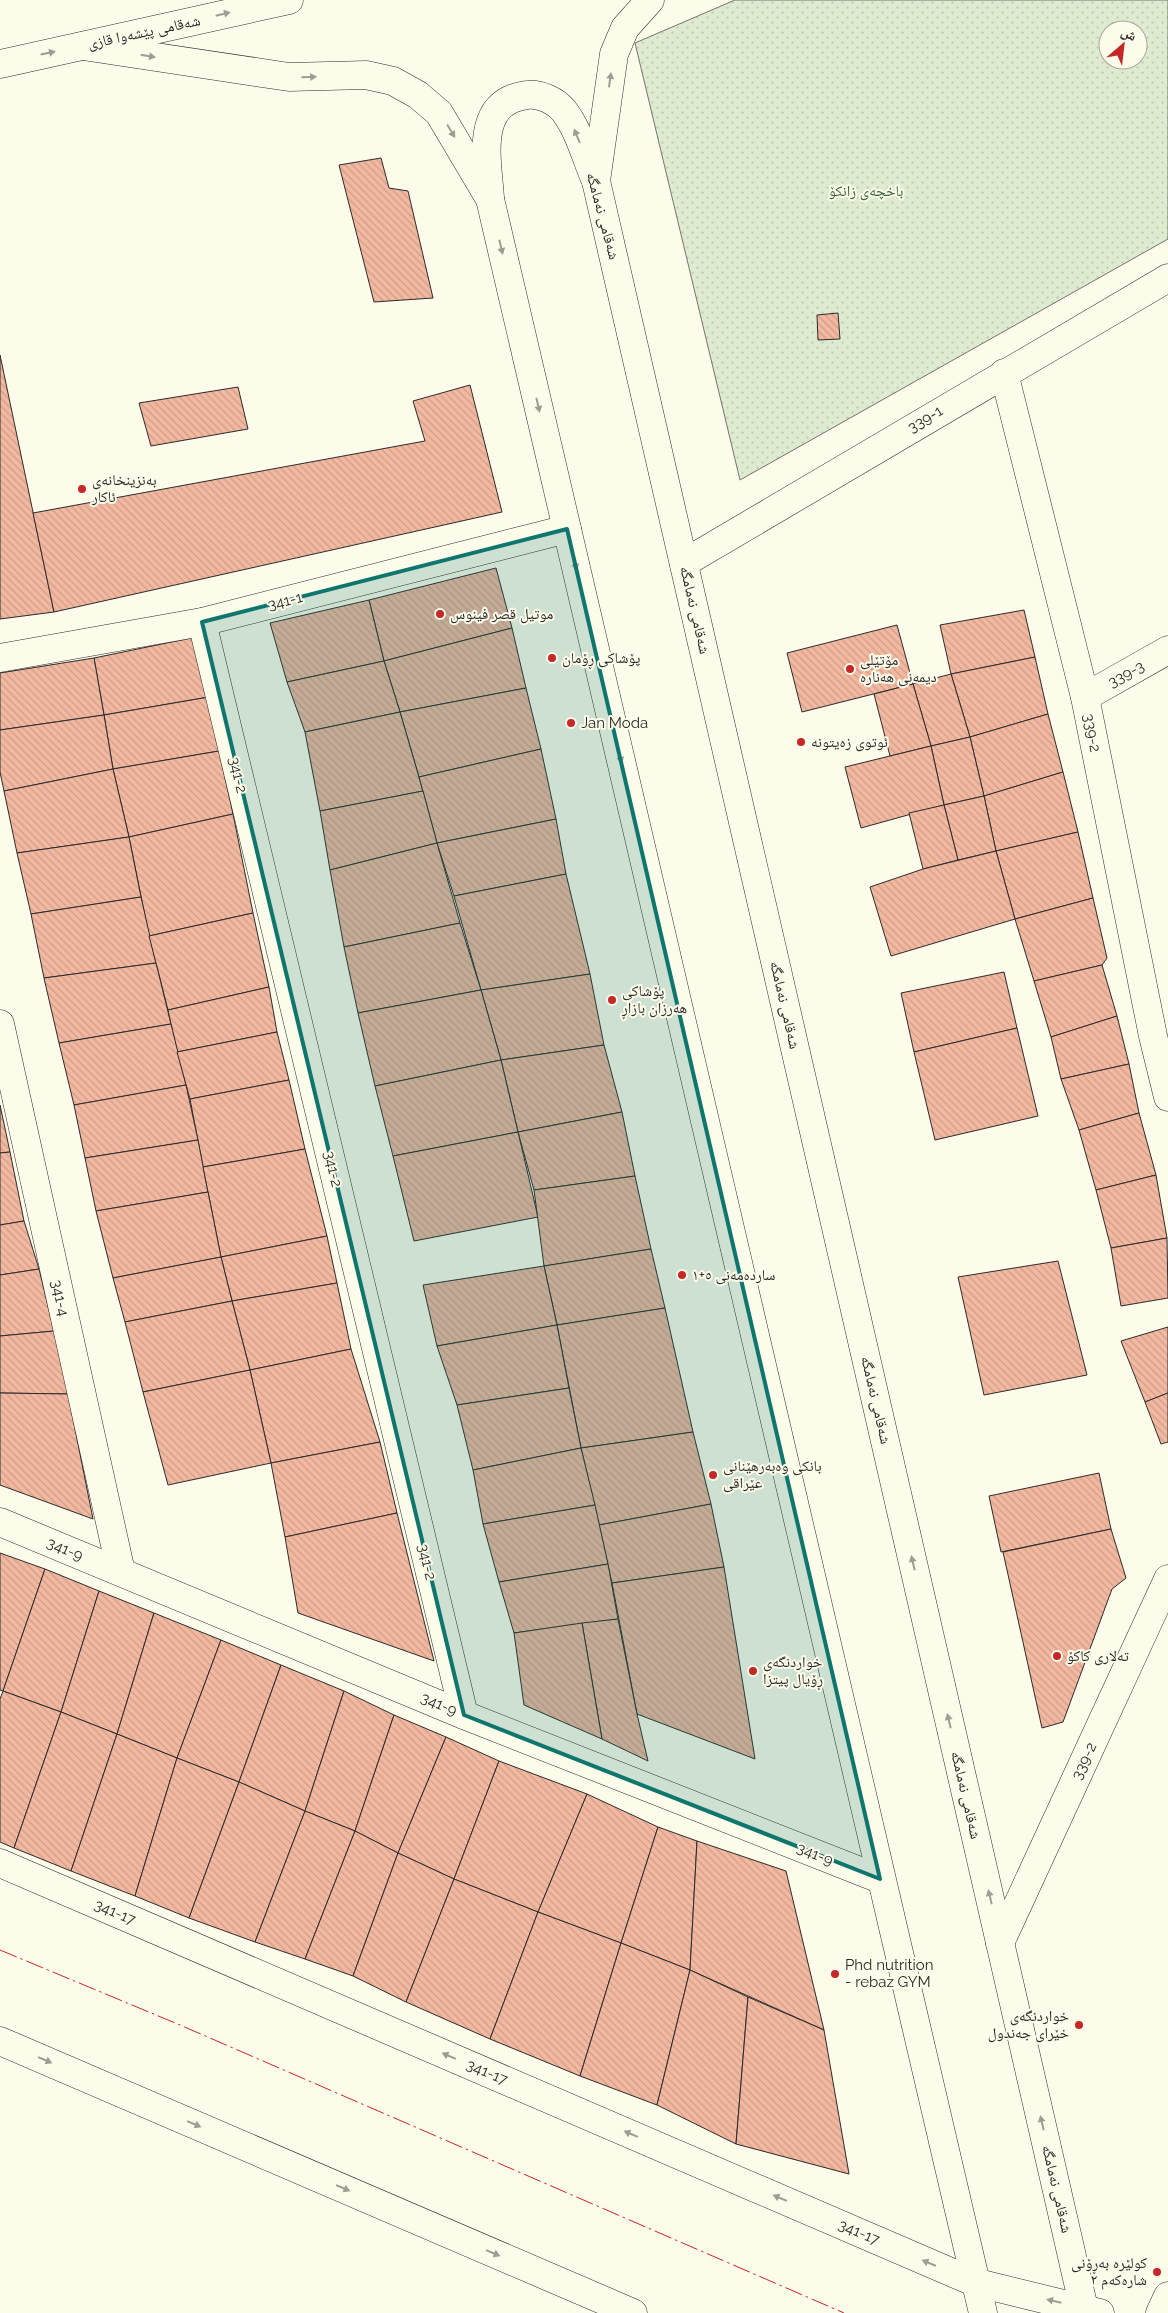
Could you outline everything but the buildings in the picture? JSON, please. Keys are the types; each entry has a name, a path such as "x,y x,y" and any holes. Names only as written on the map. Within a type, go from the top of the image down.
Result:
{"main road":[{"name":"شەقامی پێشەوا قازی","path":"0,64 288,0"},
{"path":"596,181 614,54 625,28 650,0"},
{"path":"83,46 289,77 366,75 393,81 418,95 439,113 490,199"},
{"name":"شەقامی نەمامگە","path":"983,2313 974,2282 880,1880 490,199 486,138 489,123 497,110 508,100 530,94 552,100 563,110 596,181 1000,1943 1090,2311"},
{"name":"339-1","path":"684,563 1168,278"},
{"name":"339-2","path":"1004,373 1085,697 1161,1032 1168,1097"},
{"name":"341-1","path":"0,658 202,622 567,529"},
{"name":"341-2","path":"202,622 464,1715"},
{"name":"339-3","path":"1085,697 1168,650"},
{"name":"341-4","path":"0,1024 121,1572"},
{"name":"341-9","path":"0,1522 464,1715 880,1880"},
{"name":"339-2","path":"1000,1943 1168,1579"},
{"name":"341-17","path":"0,1863 974,2282 1090,2311"},
{"path":"0,2041 633,2313"},
{"path":"1160,2313 1168,2296"}],"highlighted area":[{"path":"567,529 880,1879 464,1715 202,622"}],"green space":[{"name":"باخچەی زانکۆ","path":"735,0 1168,0 1168,239 740,480 635,43"}],"power":[{"path":"0,1950 180,2025 844,2313"}],"place":[{"name":"بەنزینخانەی ئاکار","path":"82,489"},
{"name":"موتيل قصر فينوس","path":"440,614"},
{"name":"پۆشاکی ڕۆمان","path":"552,658"},
{"name":"مۆتێلی دیمەنی هەنارە","path":"850,669"},
{"name":"Jan Moda","path":"571,723"},
{"name":"ئوتوی زەیتونە","path":"801,742"},
{"name":"پۆشاکی هەرزان بازاڕ","path":"612,1000"},
{"name":"ساردەمەنی ٥+١","path":"682,1275"},
{"name":"بانکی وەبەرهێنانی عێراقی","path":"713,1475"},
{"name":"تەلاری کاکۆ","path":"1057,1656"},
{"name":"خواردنگەی ڕۆیال پیتزا","path":"753,1671"},
{"name":"Phd nutrition - rebaz GYM","path":"835,1974"},
{"name":"خواردنگەی خێرای جەندول","path":"1079,2025"},
{"name":"کولێرە بەڕۆنی شارەکەم ٢","path":"1157,2272"}]}
